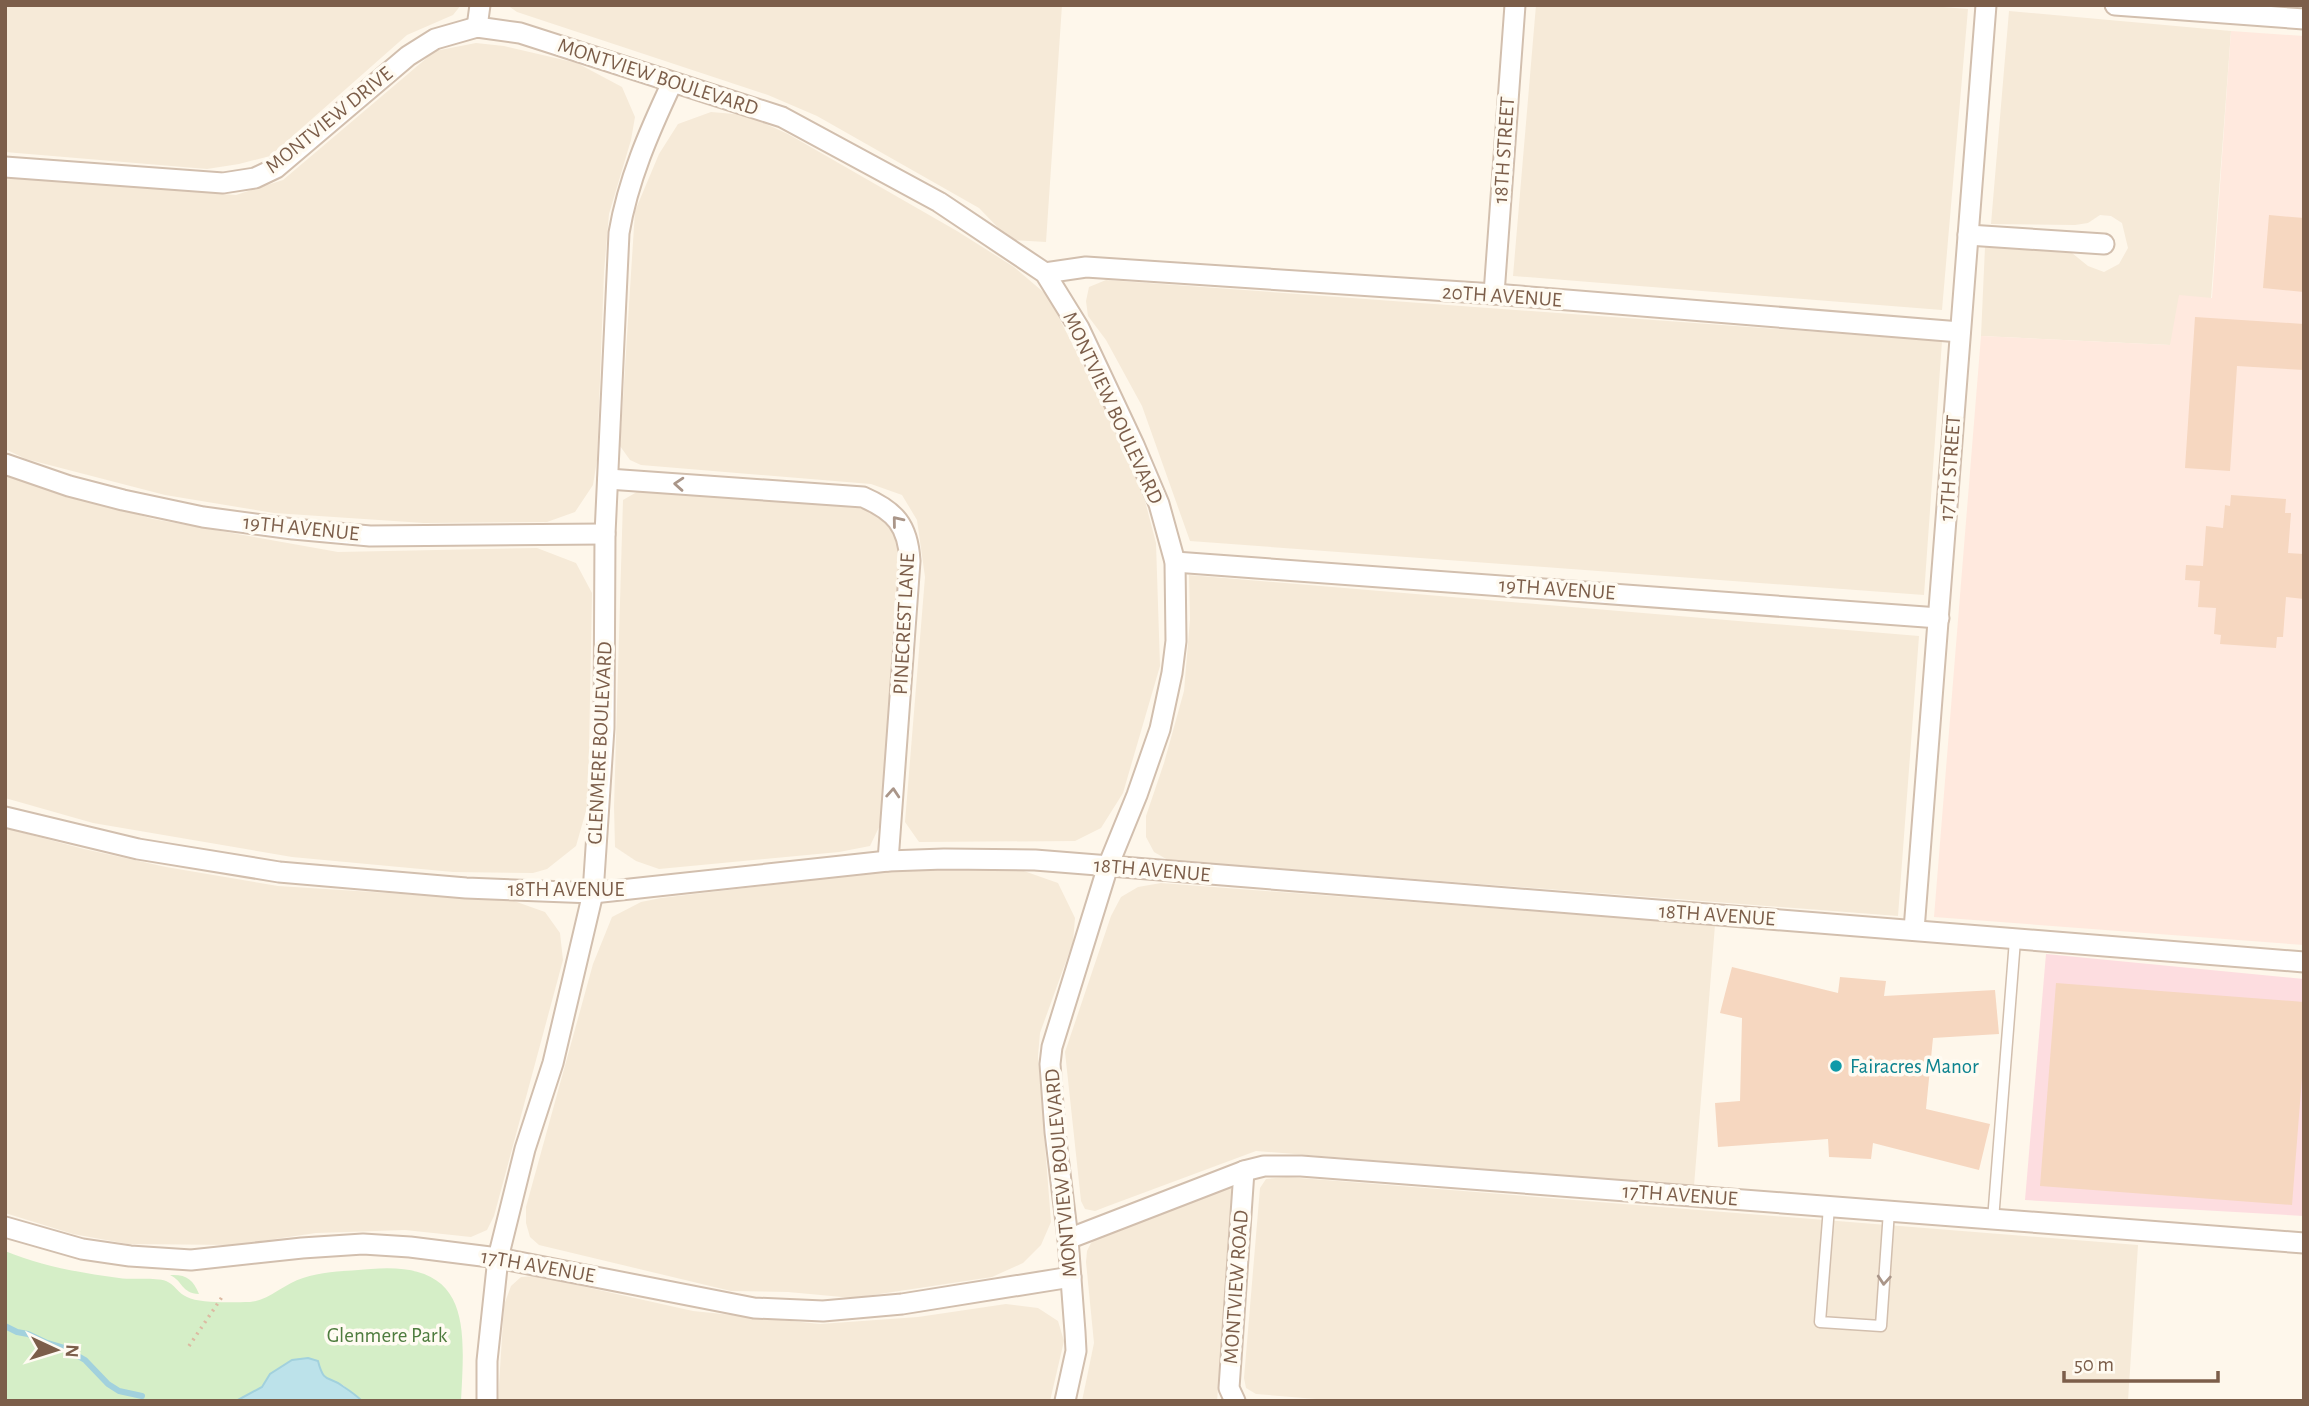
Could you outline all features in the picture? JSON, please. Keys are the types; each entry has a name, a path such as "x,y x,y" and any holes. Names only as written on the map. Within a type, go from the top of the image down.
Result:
{"street":[{"path":"477,27 480,5"},
{"name":"18TH STREET","path":"1494,295 1515,5"},
{"name":"17TH STREET","path":"1914,930 1986,5"},
{"path":"2115,5 2304,19"},
{"name":"MONTVIEW BOULEVARD","path":"477,27 520,33 782,117 939,202 1045,273 1079,328 1134,444 1159,504 1175,562 1176,641 1160,729 1108,866 1055,1033 1050,1064 1068,1239 1076,1351 1065,1401"},
{"name":"MONTVIEW DRIVE","path":"5,167 223,183 255,178 276,168 408,56 435,39 477,27"},
{"name":"GLENMERE BOULEVARD","path":"486,1401 486,1361 498,1258 525,1149 553,1063 593,893 604,728 605,534 619,233 630,184 672,83"},
{"path":"1968,235 2104,244"},
{"name":"20TH AVENUE","path":"1045,273 1086,267 1494,295 1960,332"},
{"name":"19TH AVENUE","path":"5,464 69,486 123,500 203,517 293,529 370,536 605,534"},
{"name":"PINECREST LANE","path":"608,479 863,497 880,505 900,520 907,536 911,561 888,861"},
{"name":"19TH AVENUE","path":"1175,562 1939,618"},
{"name":"18TH AVENUE","path":"5,817 138,849 279,872 466,888 593,893 888,861 1021,860 2304,962"},
{"name":"17TH AVENUE","path":"1068,1239 1244,1171 1264,1166 1301,1166 2304,1244"},
{"name":"MONTVIEW ROAD","path":"1235,1401 1229,1388 1244,1171"},
{"name":"17TH AVENUE","path":"5,1227 82,1249 191,1260 363,1244 410,1247 498,1258 754,1308 823,1311 902,1304 1071,1278"}],"lane":[{"path":"1993,1220 2015,940"},
{"path":"1829,1207 1820,1322 1881,1326 1889,1212"}],"path":[{"path":"189,1346 222,1297"}],"shaded area":[{"path":"5,5 461,5 453,15 407,35 270,156 207,169 5,152"},
{"path":"507,5 1062,5 1046,242 1010,240 979,208 817,116 768,95 517,12"},
{"path":"1536,5 1918,5 1968,9 1942,310 1513,276"},
{"path":"2009,11 2231,31 2211,298 2170,345 1981,336 1985,247 2072,253 2088,266 2104,272 2119,264 2128,248 2122,223 2111,216 2100,215 2088,223 2075,225 1991,224"},
{"path":"2231,31 2304,36 2304,945 1934,917 1981,336 2170,345 2179,295 2212,298"},
{"path":"476,43 504,46 577,63 622,87 635,117 609,214 604,272 597,460 593,485 575,512 547,522 424,523 274,513 165,495 26,459 5,449 5,176 236,195 283,180 435,51"},
{"path":"711,112 746,115 788,134 957,231 1014,267 1048,296 1138,474 1156,543 1160,666 1123,793 1101,828 1075,841 919,842 905,822 925,577 917,520 902,495 871,484 641,465 630,460 620,446 635,211 659,154 678,124"},
{"path":"1106,280 1942,341 1924,595 1190,541 1142,406 1106,340 1088,316 1086,301 1089,287"},
{"path":"5,474 153,519 338,552 537,548 576,563 592,593 588,804 576,846 547,869 533,873 453,872 292,857 93,823 5,798"},
{"path":"642,489 870,509 889,522 901,549 880,825 870,846 839,852 659,869 636,861 615,847 623,500"},
{"path":"1189,575 1919,636 1898,916 1168,860 1154,852 1146,837 1146,816 1184,691 1190,619"},
{"path":"5,828 166,867 278,886 514,901 545,912 560,933 563,960 494,1216 487,1230 471,1237 405,1230 316,1233 234,1245 128,1244 73,1234 5,1213"},
{"path":"1015,868 1058,883 1075,918 1073,942 1040,1033 1038,1056 1051,1222 1041,1245 1023,1263 992,1277 853,1298 788,1292 731,1291 539,1245 530,1237 526,1223 526,1207 593,964 612,917 641,902 661,898 897,870"},
{"path":"1161,883 1715,925 1694,1186 1256,1151 1095,1211 1085,1209 1081,1201 1065,1052 1111,916 1121,897 1138,887"},
{"path":"2046,954 2304,979 2304,1216 2025,1200"},
{"path":"1287,1177 2138,1245 2128,1401 1341,1401 1256,1394 1246,1388 1244,1378 1260,1188 1266,1179"},
{"path":"1230,1187 1235,1192 1217,1401 1082,1401 1094,1343 1086,1262 1091,1243 1103,1234"},
{"path":"536,1276 693,1311 820,1324 918,1317 1006,1304 1038,1308 1058,1321 1064,1341 1050,1401 498,1401 504,1305 511,1286 521,1277"}],"green space":[{"name":"Glenmere Park","path":"5,1251 76,1271 124,1279 169,1282 187,1297 209,1302 257,1301 296,1280 328,1273 404,1269 428,1276 444,1287 455,1304 461,1324 461,1401 362,1401 343,1385 332,1382 322,1374 318,1361 308,1358 292,1360 270,1374 262,1387 236,1401 5,1401"},
{"path":"170,1275 188,1278 199,1294 185,1289"}],"water":[{"path":"308,1358 318,1361 325,1377 339,1383 362,1401 236,1401 262,1387 270,1374 292,1360"}],"building":[{"path":"2269,215 2304,218 2304,292 2263,288"},
{"path":"2195,317 2304,324 2304,370 2237,366 2230,471 2185,468"},
{"path":"2231,495 2286,499 2285,513 2291,513 2288,553 2304,554 2304,599 2286,597 2283,637 2277,637 2276,648 2220,644 2221,635 2214,634 2216,608 2198,607 2200,581 2185,580 2186,565 2203,566 2206,526 2223,528 2225,505 2230,506"},
{"name":"Fairacres Manor","path":"1732,967 1838,993 1840,977 1886,981 1884,996 1995,990 1999,1034 1933,1038 1926,1109 1990,1124 1979,1170 1873,1143 1871,1159 1829,1157 1828,1139 1718,1147 1715,1103 1740,1101 1742,1018 1720,1013"},
{"path":"2056,983 2304,1002 2304,1052 2292,1205 2040,1186"}],"waterway":[{"path":"5,1326 64,1348 85,1360 108,1384 119,1391 142,1396"}],"place":[{"name":"Fairacres Manor","path":"1836,1066"}]}
